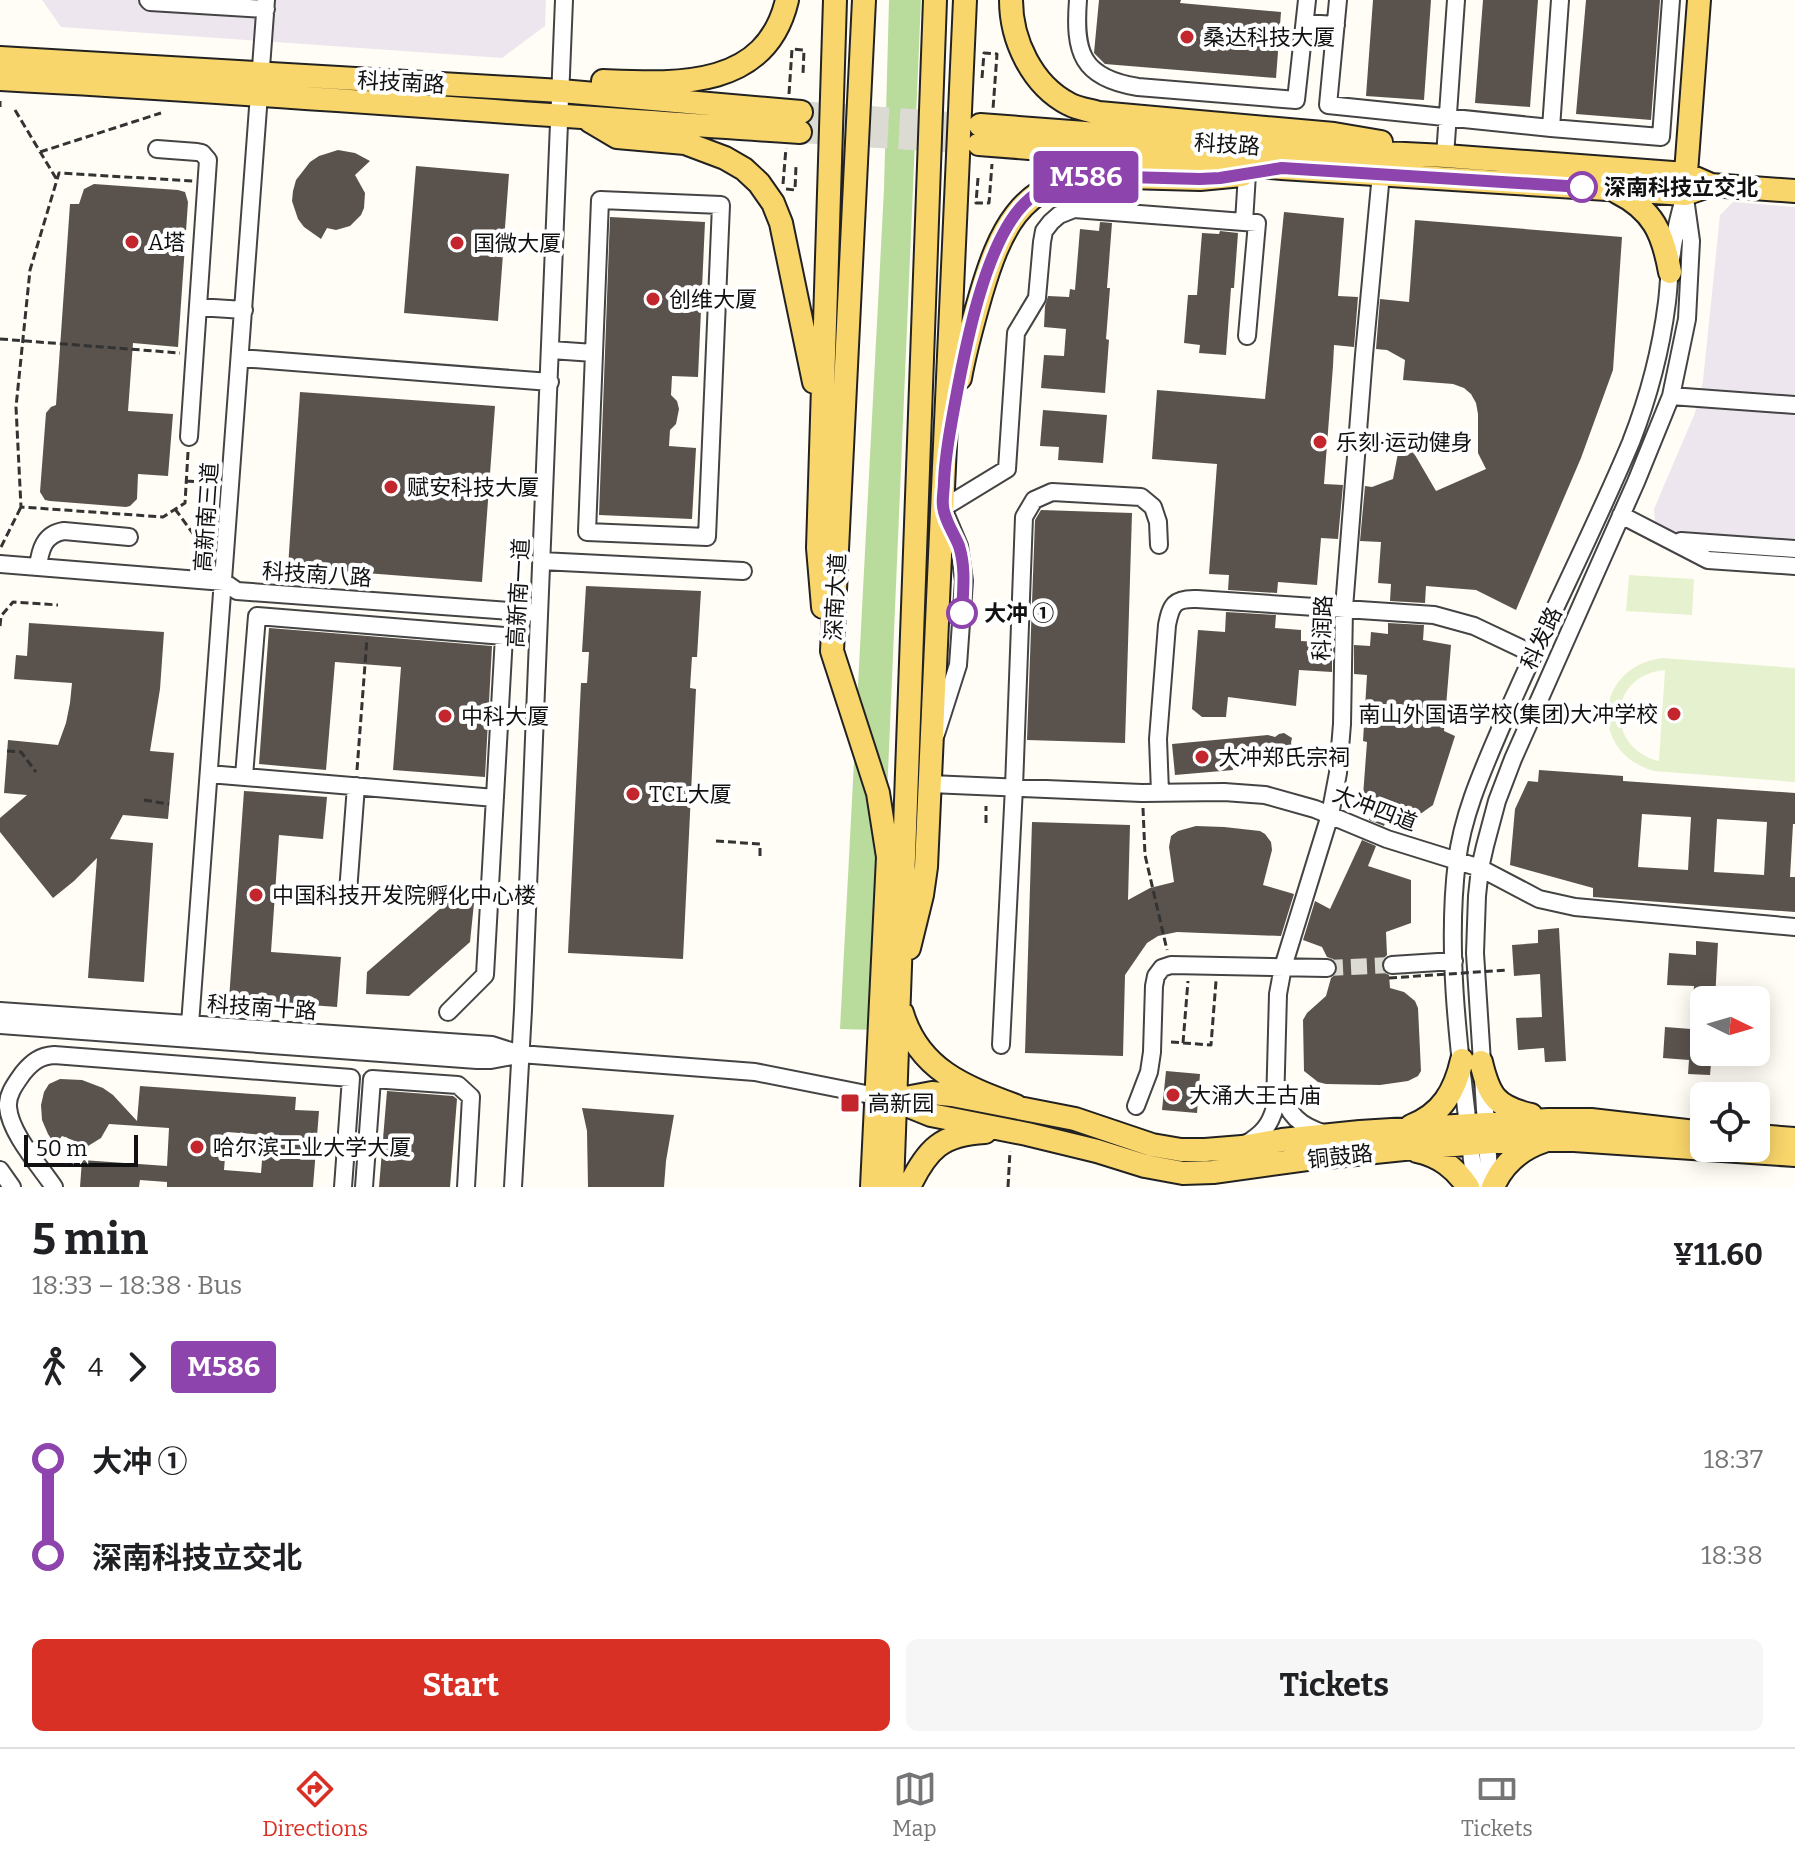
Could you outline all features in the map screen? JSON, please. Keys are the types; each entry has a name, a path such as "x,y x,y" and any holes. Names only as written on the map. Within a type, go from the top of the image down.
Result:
{"main road":[{"path":"561,91 588,82 682,82 717,76 750,59 763,47 774,33 787,0"},
{"path":"832,651 821,600 818,548 835,0"},
{"name":"深南大道","path":"864,0 832,651 878,793 888,857 885,1098 892,1187"},
{"name":"深南大道","path":"872,1187 899,992 935,0"},
{"path":"933,59 942,0"},
{"path":"965,0 925,880 899,992 905,1024 933,1064 945,1075 975,1091 1016,1106"},
{"path":"1011,0 1011,15 1018,42 1031,70 1052,93 1078,108 1099,113 1334,134 1445,156"},
{"name":"科发路","path":"1685,184 1699,0"},
{"name":"科技南路","path":"0,58 560,117 794,122"},
{"name":"科技南路","path":"0,79 561,91 794,122"},
{"path":"586,118 617,137 685,143 709,150 744,169 759,183 773,203 781,223 822,416"},
{"name":"科技路","path":"986,134 1445,156 1685,184 1795,191"},
{"name":"科技路","path":"986,134 1282,168 1612,189 1685,184"},
{"path":"945,454 968,339 991,261 1001,238 1025,203 1040,191 1073,178 1200,179 1282,168"},
{"path":"1612,189 1641,207 1652,219 1665,247 1670,272"},
{"path":"1468,1187 1443,1160 1422,1152 1406,1138 1444,1104 1471,1061 1501,1105 1549,1129 1535,1144 1514,1157 1492,1187"},
{"name":"铜鼓路","path":"885,1098 932,1093 952,1095 1075,1119 1165,1148 1205,1150 1327,1135 1406,1138 1549,1129 1591,1120 1690,1131"},
{"name":"铜鼓路","path":"885,1098 1016,1142 1171,1171 1234,1178 1406,1138"},
{"name":"铜鼓路","path":"1549,1129 1795,1155"},
{"path":"909,1187 925,1158 942,1141 966,1133 1016,1142"},
{"path":"1770,1137 1795,1139"}],"street":[{"path":"148,0 266,5"},
{"name":"高新南一道","path":"513,1187 550,382 564,0"},
{"path":"1078,0 1076,26 1082,56 1090,67 1104,77 1138,87 1296,100 1307,0"},
{"path":"1338,0 1328,105 1661,137 1671,0"},
{"path":"1445,156 1456,0"},
{"path":"1551,128 1560,0"},
{"name":"高新南三道","path":"190,1031 266,5"},
{"path":"1305,23 1336,25"},
{"path":"157,149 202,153 208,160 189,437"},
{"path":"1244,222 1247,174"},
{"name":"科润路","path":"1242,1147 1265,1131 1275,1107 1278,994 1283,967 1334,800 1341,737 1344,608 1381,174"},
{"name":"科发路","path":"1475,1187 1477,1133 1471,1061 1454,961 1457,859 1479,782 1644,408 1659,352 1672,252 1685,184"},
{"name":"科发路","path":"1471,1061 1480,868 1497,801 1513,759 1671,396 1685,332 1689,294 1691,241 1685,184"},
{"path":"600,200 721,205 707,537 587,532 594,353 600,200"},
{"path":"943,508 1007,469 1016,333 1037,298 1044,231 1059,215 1074,209 1257,223 1247,336"},
{"path":"198,307 244,310"},
{"path":"551,350 594,353"},
{"path":"240,358 550,382"},
{"path":"1671,396 1795,405"},
{"path":"1001,1045 1024,517 1034,500 1052,492 1141,497 1153,507 1158,522 1159,545"},
{"path":"1621,515 1708,560 1795,566"},
{"path":"38,567 44,543 55,533 64,531 129,537"},
{"path":"1671,541 1795,549"},
{"path":"541,561 743,571"},
{"name":"科技南八路","path":"0,564 224,582 237,591 538,613"},
{"path":"1160,792 1159,720 1167,625 1171,609 1181,600 1434,615 1474,626 1533,654"},
{"path":"244,776 257,616 504,636 485,975 448,1012"},
{"path":"209,774 495,798"},
{"name":"大冲四道","path":"930,784 1142,793 1246,792 1299,803 1387,839 1457,859 1539,899 1575,907 1795,927"},
{"path":"348,892 356,786"},
{"path":"1390,971 1454,961"},
{"path":"1136,1106 1149,1072 1156,976 1162,968 1171,965 1327,968"},
{"name":"科技南十路","path":"0,1011 190,1031"},
{"name":"科技南十路","path":"0,1025 97,1032 190,1031 492,1045 520,1054 755,1072 885,1098"},
{"path":"95,1059 97,1032"},
{"path":"54,1187 18,1135 8,1107 14,1085 36,1060 54,1055 351,1078 343,1187"},
{"path":"1276,1077 1286,1106 1293,1116 1312,1130 1327,1135"},
{"path":"364,1187 372,1079 458,1085 471,1097 466,1187"},
{"name":"科发路","path":"1477,1133 1492,1187"},
{"path":"0,1170 12,1187"}],"path":[{"path":"796,166 795,190 783,189 794,122 792,49 804,50 803,74"},
{"path":"978,178 976,203 989,203 986,134 997,54 984,53 982,78"},
{"path":"0,101 0,107"},
{"path":"15,110 57,180"},
{"path":"40,152 161,113"},
{"path":"1,547 21,507 16,407 30,270 59,173 135,176 208,174"},
{"path":"0,339 195,355"},
{"path":"21,507 163,517 185,503 189,437"},
{"path":"186,481 217,483"},
{"path":"175,509 205,550"},
{"path":"0,626 1,616 13,602 58,605"},
{"path":"356,786 368,625"},
{"path":"7,751 21,752 36,772"},
{"path":"1142,793 1145,855 1171,965"},
{"path":"144,800 169,804"},
{"path":"986,806 986,823"},
{"path":"716,841 760,844 760,856"},
{"path":"1183,1043 1190,965"},
{"path":"1171,1042 1211,1045 1218,965"},
{"path":"1390,971 1507,970"},
{"path":"1008,1187 1016,1142"}],"shaded area":[{"path":"42,0 546,0 545,26 502,58 61,27"},
{"path":"1733,202 1795,207 1795,557 1705,550 1655,522 1654,509 1695,413 1703,381 1720,215"}],"green space":[{"path":"889,0 921,0 877,1030 840,1029 884,189"},
{"path":"1629,575 1694,579 1692,615 1626,611"},
{"path":"1662,658 1795,668 1795,782 1654,771 1633,761 1618,747 1610,729 1608,711 1612,693 1623,677 1639,665","holes":["1665,670 1659,760 1640,753 1628,741 1621,727 1620,712 1623,697 1632,684 1646,675"]}],"building":[{"name":"桑达科技大厦","path":"1099,0 1181,0 1180,3 1281,12 1276,78 1105,64 1094,53"},
{"path":"1373,0 1431,0 1424,100 1366,96"},
{"path":"1483,0 1538,0 1530,107 1475,103"},
{"path":"1586,0 1660,0 1651,120 1576,114"},
{"path":"338,150 355,153 370,161 355,175 365,193 364,208 350,226 336,230 327,228 321,239 298,219 292,201 293,191 296,180 310,162"},
{"name":"国微大厦","path":"416,166 509,174 498,321 404,313"},
{"path":"94,184 178,190 185,192 188,202 178,347 133,343 128,411 173,414 168,476 138,474 137,499 126,507 50,501 45,500 40,492 46,413 56,405 70,204 79,204 84,189"},
{"path":"1284,212 1344,218 1338,296 1358,297 1354,347 1334,345 1324,484 1343,485 1338,539 1321,538 1317,585 1278,582 1277,593 1228,590 1229,575 1209,574 1217,464 1152,459 1157,390 1265,399"},
{"name":"创维大厦","path":"610,217 705,222 698,377 672,376 671,395 679,409 676,424 670,430 669,446 696,448 692,519 599,515"},
{"path":"1415,220 1622,237 1613,370 1581,458 1516,610 1476,590 1426,586 1425,603 1390,601 1391,584 1378,583 1381,542 1360,541 1365,486 1372,487 1393,479 1399,448 1408,443 1436,491 1486,469 1478,453 1478,414 1471,394 1453,384 1403,380 1405,360 1387,350 1376,349 1380,299 1409,302"},
{"path":"1100,222 1112,223 1105,393 1041,388 1044,355 1064,356 1066,329 1044,327 1048,296 1069,297 1070,289 1075,290 1080,229 1099,231"},
{"path":"1220,231 1238,233 1226,355 1199,353 1200,345 1184,343 1188,295 1197,295 1202,233 1219,234"},
{"name":"赋安科技大厦","path":"300,392 495,406 482,582 288,567"},
{"path":"1043,410 1107,415 1103,463 1058,460 1059,447 1040,446"},
{"path":"1041,510 1132,513 1125,743 1027,740 1035,520"},
{"name":"TCL大厦","path":"586,586 701,591 697,657 692,657 690,688 696,689 683,959 568,953 581,683 587,683 589,652 582,652"},
{"path":"1226,612 1276,615 1275,628 1301,630 1301,641 1332,643 1332,672 1299,670 1296,706 1228,697 1226,717 1202,717 1192,709 1198,630 1225,632"},
{"path":"29,623 164,632 160,689 150,751 174,753 168,819 123,815 110,839 153,843 144,982 88,978 97,858 53,898 0,832 0,818 27,795 4,793 8,740 58,745 70,703 72,683 14,679 16,655 27,656"},
{"path":"1388,623 1424,625 1423,640 1451,645 1444,731 1455,736 1433,805 1416,817 1391,807 1384,826 1369,820 1376,801 1363,796 1367,675 1354,674 1354,645 1370,646 1371,632 1388,634"},
{"name":"中科大厦","path":"269,628 492,646 485,777 393,770 401,667 335,662 326,770 259,764"},
{"path":"1284,733 1292,738 1294,753 1284,761 1267,764 1257,761 1251,766 1231,749 1233,770 1175,775 1172,744 1268,735 1275,737"},
{"path":"1539,770 1623,776 1623,781 1795,793 1790,877 1795,877 1795,912 1593,897 1593,888 1510,865 1515,809 1528,781 1538,782","holes":["1642,814 1691,817 1688,870 1638,867","1717,819 1767,822 1764,875 1714,872"]},
{"name":"中国科技开发院孵化中心楼","path":"244,791 327,797 323,839 279,835 271,952 341,957 337,1007 229,999"},
{"path":"1032,822 1130,825 1128,900 1150,888 1174,882 1169,847 1171,836 1178,831 1196,826 1260,831 1271,842 1272,850 1263,885 1294,894 1281,936 1177,932 1158,936 1147,943 1125,975 1123,1056 1025,1053"},
{"path":"1362,840 1376,846 1368,866 1411,880 1411,923 1386,932 1387,955 1381,965 1383,972 1389,975 1390,988 1404,992 1418,1008 1421,1071 1408,1081 1380,1085 1326,1084 1304,1071 1303,1020 1326,996 1338,967 1322,947 1303,940 1315,901 1330,909"},
{"path":"450,900 474,903 470,942 409,996 366,994 367,972"},
{"path":"1559,928 1566,1061 1545,1062 1544,1048 1518,1050 1516,1018 1542,1017 1540,974 1514,976 1512,945 1538,943 1538,930"},
{"path":"1696,941 1718,943 1716,986 1667,985 1669,953 1696,955"},
{"path":"1665,1027 1690,1029 1690,1066 1711,1066 1710,1075 1688,1074 1689,1060 1663,1058"},
{"name":"大涌大王古庙","path":"1166,1071 1200,1074 1197,1113 1162,1110"},
{"name":"哈尔滨工业大学大厦","path":"60,1079 82,1080 103,1088 137,1121 140,1086 296,1097 295,1110 319,1111 313,1187 167,1187 167,1182 140,1180 139,1187 80,1187 82,1160 167,1166 169,1128 109,1124 101,1138 88,1146 62,1136 55,1145 42,1120 41,1105 49,1084","holes":["227,1132 264,1135 261,1173 224,1170"]},
{"path":"387,1091 453,1096 457,1099 450,1187 379,1187"},
{"path":"582,1108 674,1115 664,1187 588,1187 587,1131"}],"tunnel":[{"path":"801,112 979,125"},
{"path":"800,132 974,143"},
{"path":"1327,968 1392,965"}],"bus line":[{"name":"M586","path":"962,613 963,563 943,508 945,454 968,339 991,261 1013,218 1040,191 1056,183 1091,176 1200,179 1282,168 1582,187"}],"place":[{"name":"桑达科技大厦","path":"1187,37"},
{"name":"深南科技立交北","path":"1582,187"},
{"name":"A塔","path":"132,242"},
{"name":"国微大厦","path":"457,243"},
{"name":"创维大厦","path":"653,299"},
{"name":"乐刻·运动健身","path":"1320,442"},
{"name":"赋安科技大厦","path":"391,487"},
{"name":"大冲 ①","path":"962,613"},
{"name":"南山外国语学校(集团)大冲学校","path":"1674,714"},
{"name":"中科大厦","path":"445,716"},
{"name":"大冲郑氏宗祠","path":"1202,757"},
{"name":"TCL大厦","path":"633,794"},
{"name":"中国科技开发院孵化中心楼","path":"256,895"},
{"name":"大涌大王古庙","path":"1173,1095"},
{"name":"高新园","path":"850,1103"},
{"name":"哈尔滨工业大学大厦","path":"197,1147"}]}
